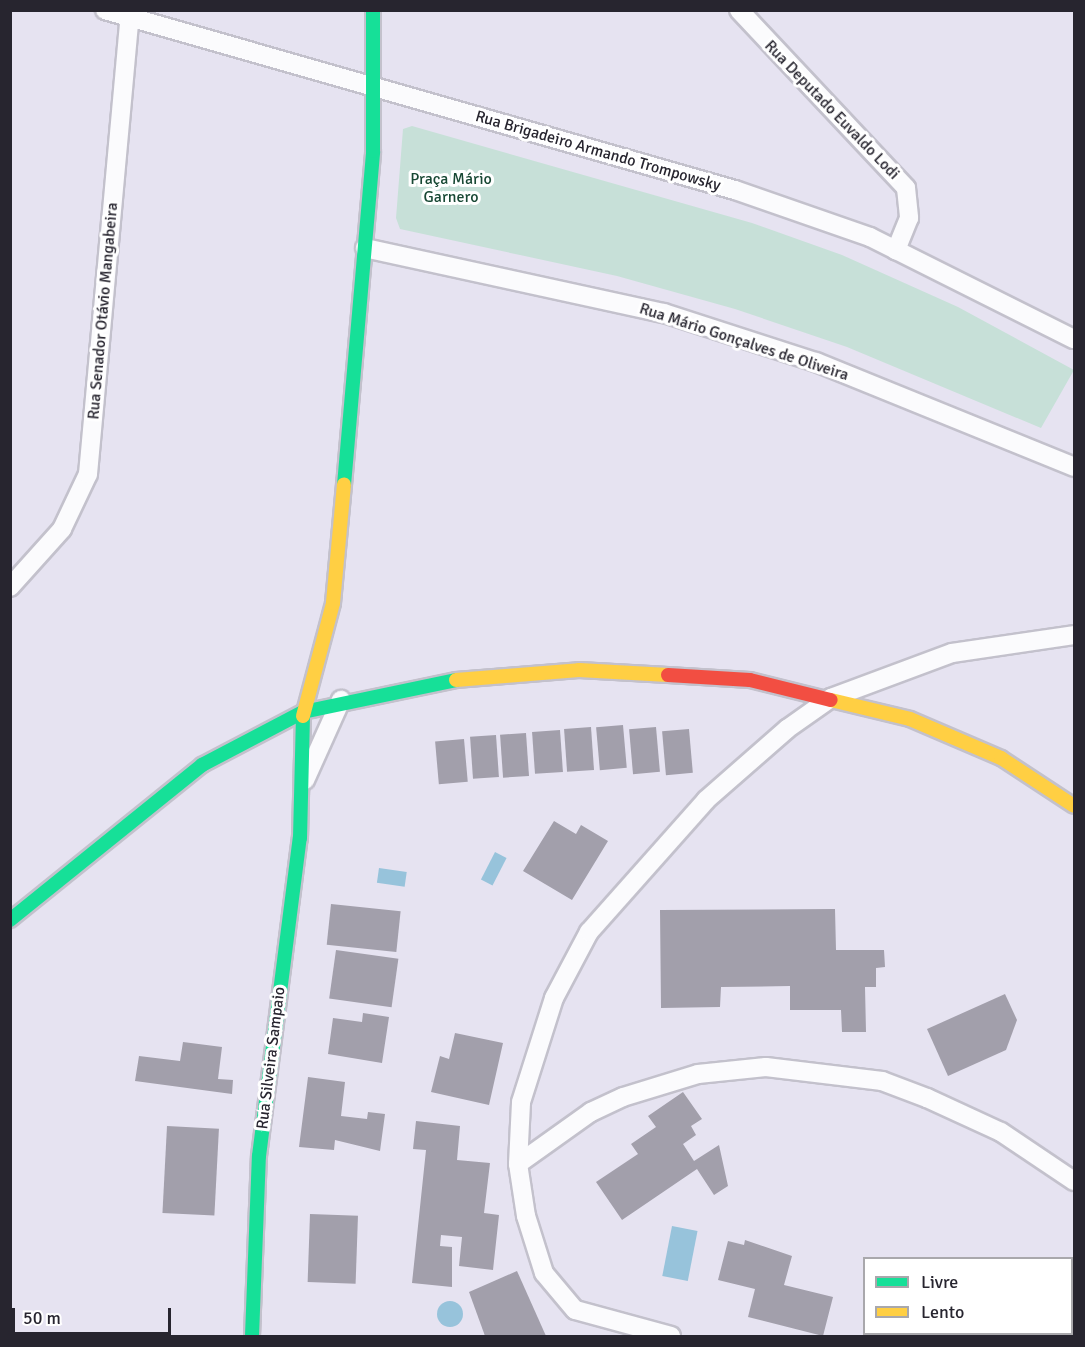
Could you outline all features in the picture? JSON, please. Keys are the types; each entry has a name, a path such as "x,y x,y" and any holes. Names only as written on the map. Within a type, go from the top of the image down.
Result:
{"street":[{"name":"Rua Brigadeiro Armando Trompowsky","path":"105,10 129,14 735,190 896,250 1074,339"},
{"name":"Rua Silveira Sampaio","path":"252,1336 259,1156 305,780 303,712 333,603 365,248 376,86 373,10"},
{"name":"Rua Deputado Euvaldo Lodi","path":"740,10 906,188 909,218 896,250"},
{"name":"Rua Senador Otávio Mangabeira","path":"10,587 62,529 88,474 129,14"},
{"name":"Rua Mário Gonçalves de Oliveira","path":"365,248 664,313 816,362 1072,460"},
{"path":"671,1336 575,1311 558,1294 533,1246 518,1164 521,1102 533,1054 589,932 706,800 787,729 831,698 952,653 1074,635"},
{"path":"12,918 202,765 303,712 341,700 479,676 579,670 738,679 831,698 910,719 1001,758 1074,806"},
{"name":"Rua Silveira Sampaio","path":"305,780 341,700"},
{"path":"518,1164 591,1112 640,1090 698,1074 766,1067 882,1081 927,1098 1001,1132 1074,1181"}],"green space":[{"name":"Praça Mário Garnero","path":"412,126 752,223 842,255 958,307 1074,370 1041,428 847,347 735,309 617,276 400,229 396,218 403,129"}],"water":[{"path":"495,852 507,858 493,886 481,880"},
{"path":"379,868 407,872 405,887 377,883"},
{"path":"672,1226 698,1231 688,1281 662,1276"},
{"path":"450,1301 459,1305 463,1314 459,1323 450,1327 441,1323 437,1314 441,1305"}],"building":[{"path":"623,725 627,768 600,770 596,727"},
{"path":"591,727 594,770 567,772 564,729"},
{"path":"656,727 660,772 633,774 629,729"},
{"path":"689,729 693,773 666,775 662,731"},
{"path":"560,730 563,772 535,774 532,732"},
{"path":"526,733 529,776 503,778 500,735"},
{"path":"496,735 499,777 473,779 470,737"},
{"path":"464,739 468,782 439,784 435,742"},
{"path":"554,821 576,834 581,825 608,841 572,900 523,871"},
{"path":"331,904 401,911 396,952 327,945"},
{"path":"835,909 836,950 884,950 885,967 876,968 876,987 865,987 866,1032 842,1032 841,1010 790,1010 790,986 721,987 720,1007 661,1008 660,910"},
{"path":"336,950 398,959 392,1007 329,999"},
{"path":"1005,994 1017,1020 1006,1050 948,1076 927,1029"},
{"path":"363,1013 389,1017 382,1063 328,1054 333,1018 362,1022"},
{"path":"455,1033 503,1043 489,1105 431,1092 440,1056 449,1059"},
{"path":"183,1042 222,1047 218,1079 233,1080 232,1094 135,1081 139,1056 180,1061"},
{"path":"308,1077 345,1082 341,1116 367,1119 368,1112 385,1114 380,1151 335,1140 334,1150 299,1147"},
{"path":"683,1092 702,1119 691,1126 696,1135 683,1144 694,1161 719,1145 728,1186 714,1195 697,1169 622,1220 596,1182 638,1154 631,1144 656,1127 648,1116"},
{"path":"416,1121 460,1126 457,1160 490,1163 484,1213 499,1215 493,1270 459,1266 462,1237 441,1235 440,1246 452,1247 452,1287 412,1283 426,1150 413,1149"},
{"path":"167,1126 219,1129 214,1216 162,1213"},
{"path":"310,1214 358,1216 356,1284 308,1282"},
{"path":"745,1240 792,1256 784,1285 833,1297 823,1336 748,1317 755,1289 718,1280 728,1241 744,1245"},
{"path":"517,1271 546,1336 485,1336 469,1292"}],"traffic: fast":[{"path":"344,485 373,151 373,10"},
{"path":"10,920 202,765 303,712 456,680"},
{"path":"252,1336 259,1156 300,838 303,716"}],"traffic: slow":[{"path":"303,716 333,603 344,485"},
{"path":"456,680 579,670 668,675"},
{"path":"831,700 910,719 1001,758 1074,806"}],"traffic: jam":[{"path":"668,675 750,680 831,700"}]}
